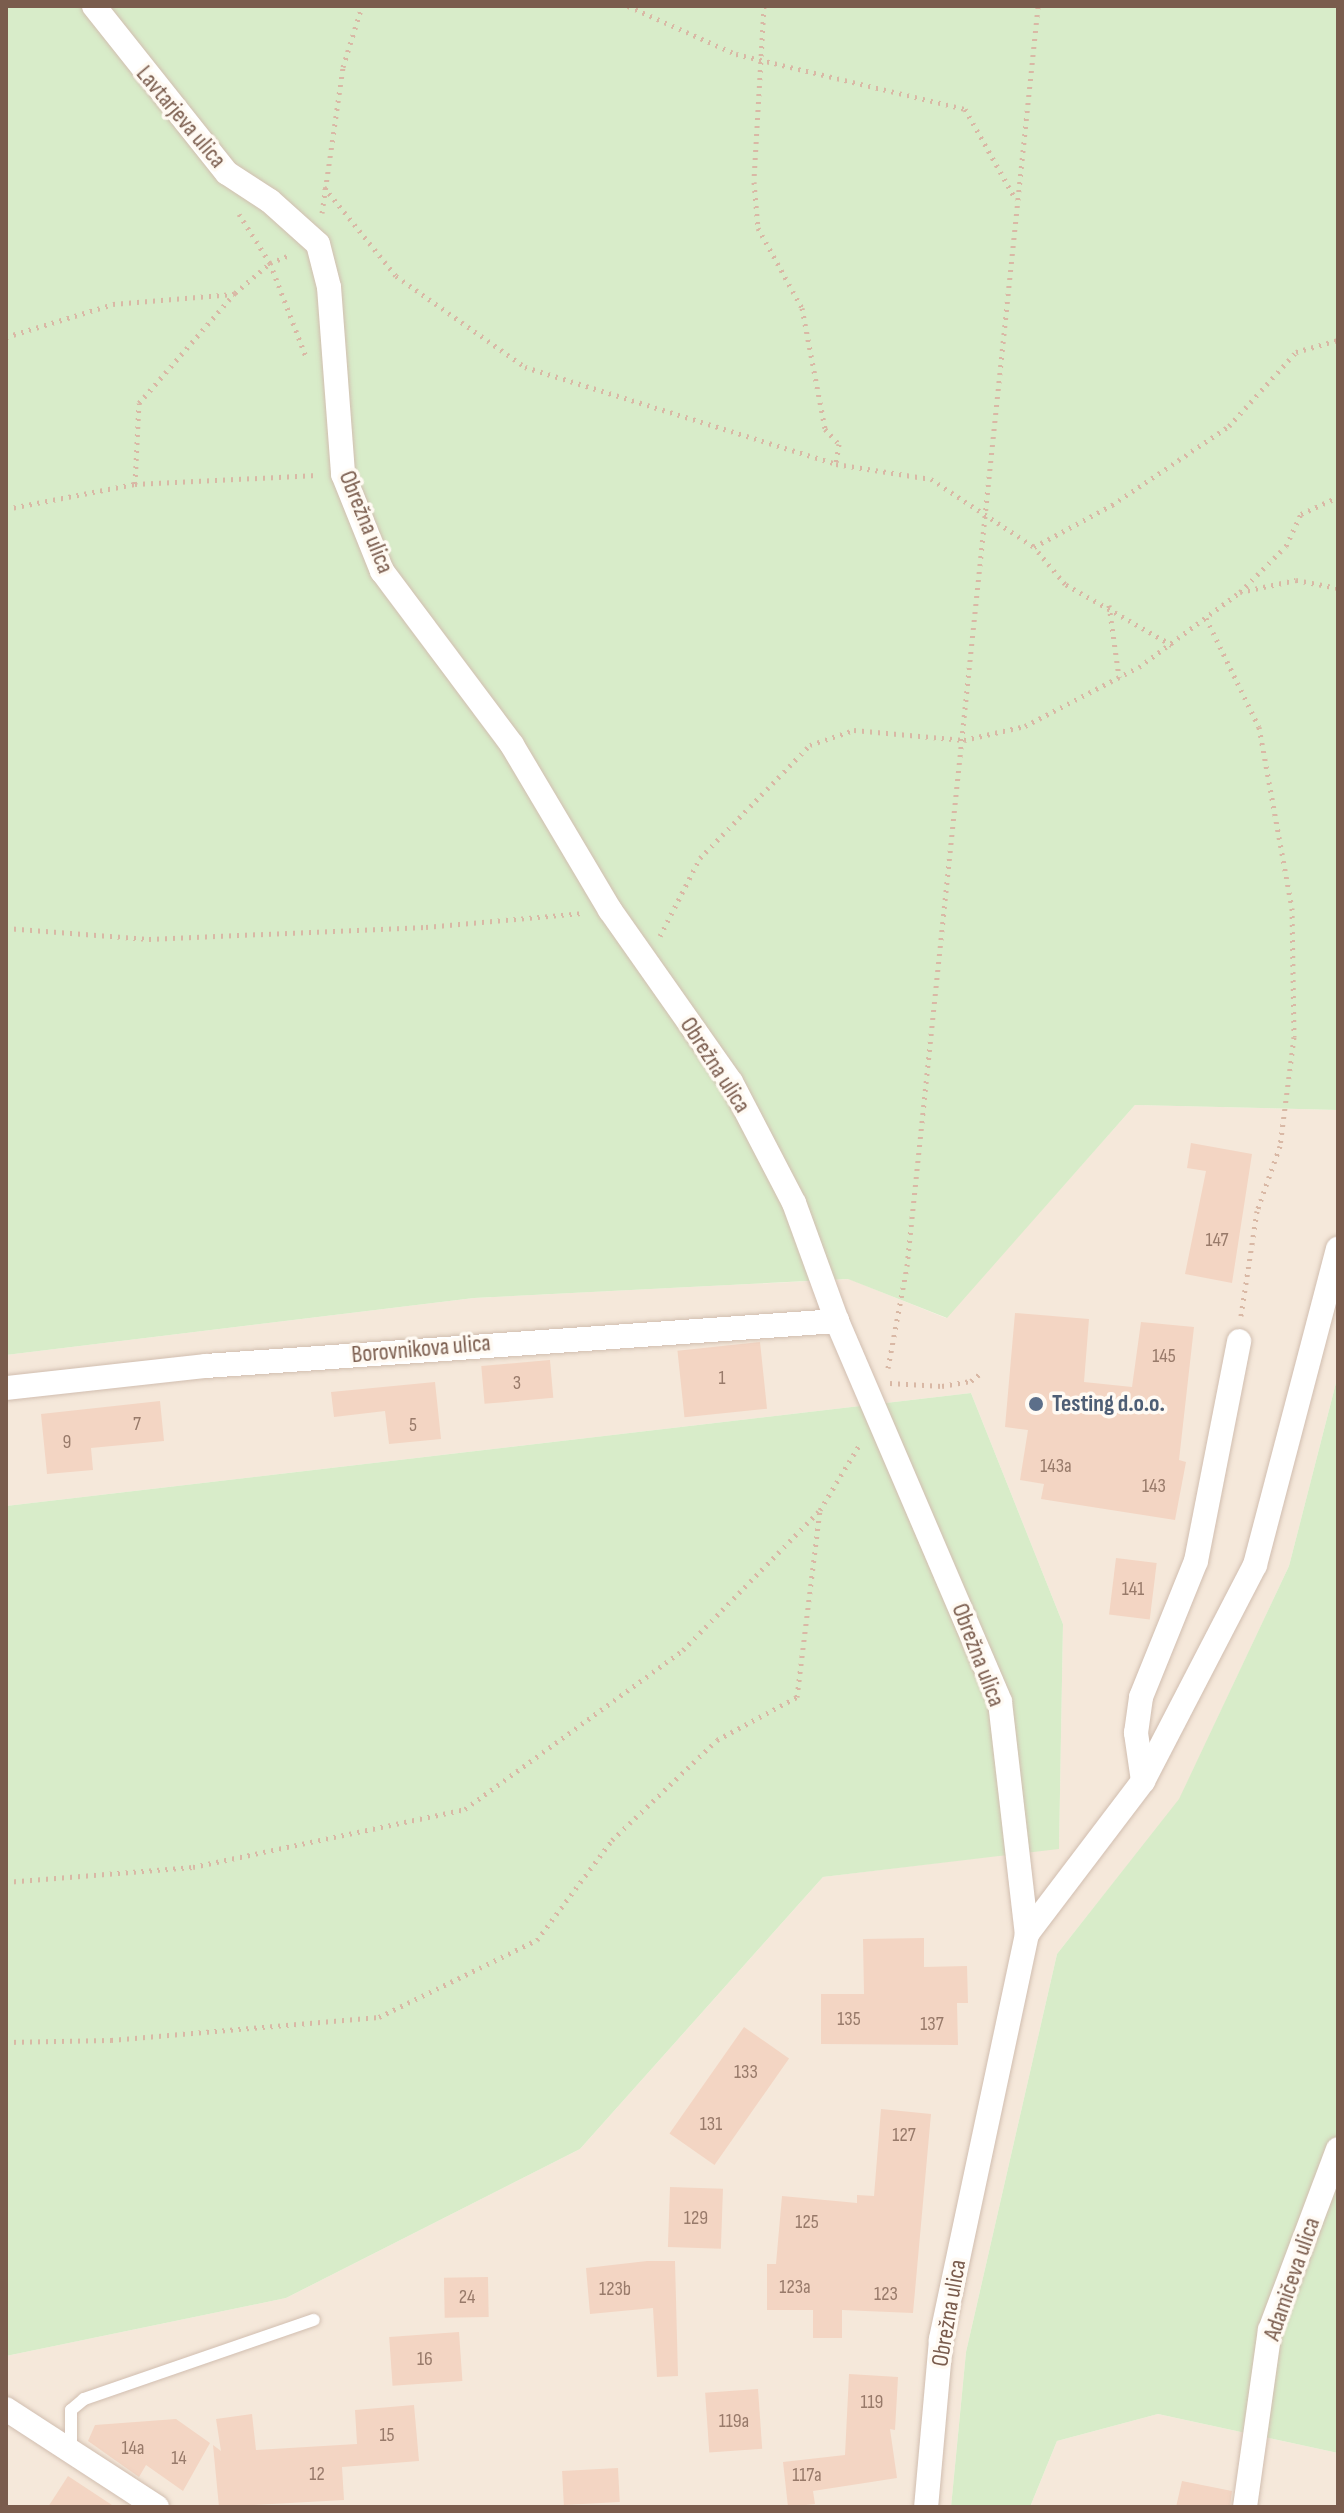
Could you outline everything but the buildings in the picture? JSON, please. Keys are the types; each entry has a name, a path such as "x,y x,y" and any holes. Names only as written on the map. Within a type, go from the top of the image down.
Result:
{"street":[{"name":"Lavtarjeva ulica","path":"94,6 227,173 270,201 318,244"},
{"name":"Obrežna ulica","path":"318,244 329,287 343,474 382,571 512,745 645,964 731,1082 794,1203 837,1321 877,1386 878,1415 1000,1702 1027,1934 941,2340 926,2507"},
{"name":"Obrežna ulica","path":"1027,1934 1143,1781 1255,1565 1338,1249"},
{"name":"Borovnikova ulica","path":"6,1388 206,1366 837,1321"},
{"path":"1143,1781 1136,1733 1141,1697 1196,1561 1239,1341"},
{"name":"Adamičeva ulica","path":"1245,2507 1270,2330 1338,2149"},
{"path":"6,2409 71,2447 157,2507"}],"lane":[{"path":"71,2447 71,2410 84,2399 314,2320"}],"path":[{"path":"135,484 139,403 235,293 270,263 318,244 343,67 362,6"},
{"path":"628,6 736,54 965,109 1016,200"},
{"path":"764,6 765,61 754,182 758,228 802,308 825,429 839,444 836,464"},
{"path":"6,1882 193,1867 465,1809 683,1650 820,1510 878,1415 877,1386 907,1266 1038,6"},
{"path":"324,187 396,276 525,367 836,464 931,479 1034,547 1065,584 1108,604 1172,645"},
{"path":"236,206 270,263 310,365"},
{"path":"6,337 113,304 235,293"},
{"path":"1034,547 1112,505 1229,426 1296,352 1338,340"},
{"path":"6,509 135,484 343,474"},
{"path":"645,964 700,858 810,745 854,730 964,740 1025,726 1119,677 1172,645 1240,592 1286,546 1301,514 1338,497"},
{"path":"1240,592 1296,580 1338,588"},
{"path":"1108,604 1119,677"},
{"path":"1206,618 1259,727 1292,908 1294,1037 1280,1146 1257,1211 1239,1341"},
{"path":"6,928 149,939 426,927 610,910"},
{"path":"877,1386 942,1386 971,1381 982,1372"},
{"path":"6,2042 111,2040 379,2017 537,1940 612,1840 717,1740 797,1697 820,1510"}],"shaded area":[{"path":"1135,1105 1338,1110 1338,1375 1289,1566 1179,1800 1057,1954 966,2352 951,2507 6,2507 6,2356 286,2298 580,2149 823,1877 1059,1848 1063,1624 971,1393 6,1506 6,1355 474,1298 849,1279 946,1318"},
{"path":"1158,2414 1338,2453 1338,2507 1030,2507 1057,2441"}],"green space":[{"path":"6,6 1338,6 1338,1110 1135,1105 947,1318 848,1279 474,1298 6,1355"},
{"path":"1338,1375 1338,2453 1158,2414 1057,2441 1030,2507 951,2507 966,2352 1057,1954 1179,1799 1289,1566"},
{"path":"971,1393 1063,1624 1059,1849 823,1877 580,2149 286,2298 6,2356 6,1506"}],"place":[{"name":"Testing d.o.o.","path":"1036,1404"}]}
